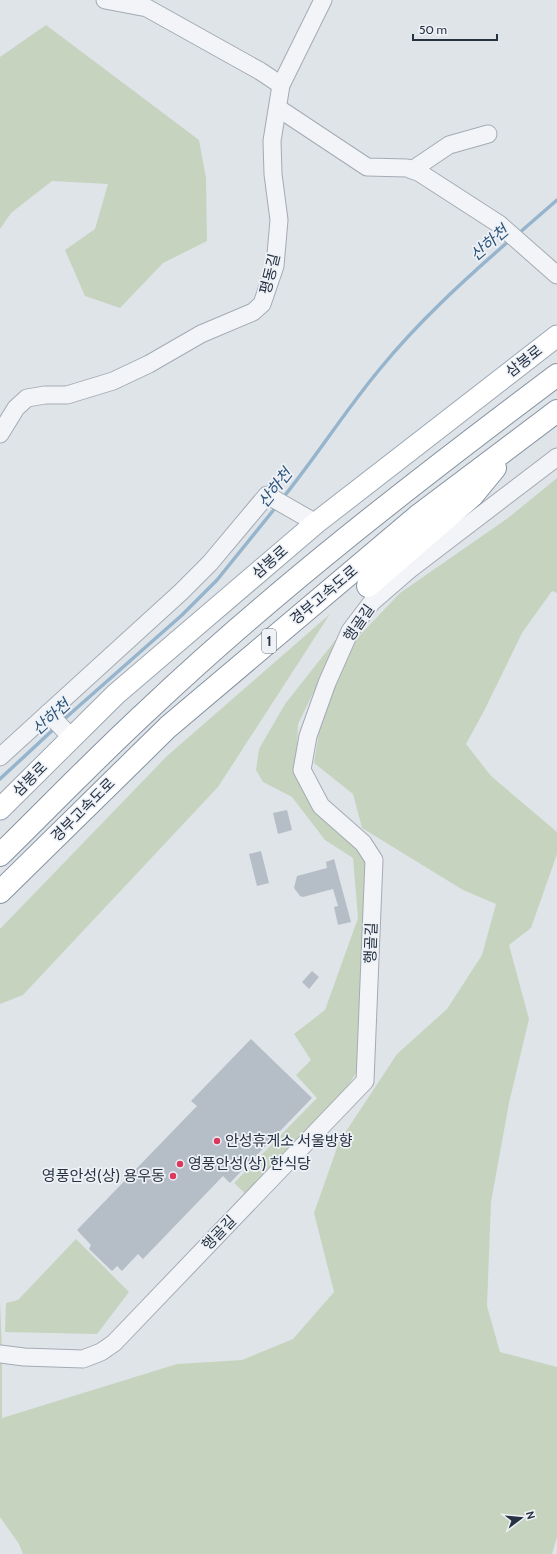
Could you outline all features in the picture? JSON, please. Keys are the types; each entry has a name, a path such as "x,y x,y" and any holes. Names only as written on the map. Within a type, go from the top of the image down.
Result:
{"highway":[{"name":"경부고속도로","path":"0,855 148,710 250,619 316,563 557,375"},
{"name":"경부고속도로","path":"0,892 168,727 419,516 557,411"},
{"path":"368,586 472,496 518,440"}],"main road":[{"name":"삼봉로","path":"0,808 59,725 116,694 316,523 557,336"}],"street":[{"path":"105,0 148,8 282,85"},
{"name":"평동길","path":"0,434 16,408 27,398 45,395 67,395 113,381 149,364 201,334 253,312 262,304 275,266 279,220 273,174 272,141 282,85 323,0"},
{"path":"278,108 368,167 407,168 420,173 492,220 557,275"},
{"path":"412,170 449,145 488,134"},
{"name":"행골길","path":"0,1354 24,1357 83,1359 101,1352 114,1343 365,1081 374,860 363,843 321,806 302,770 308,736 327,683 350,631 372,602 410,570 557,457"},
{"path":"0,757 59,725 210,562 267,495 316,523"}],"green space":[{"path":"46,25 199,140 206,178 207,241 163,263 120,308 85,296 65,250 95,229 108,184 52,181 11,213 0,229 0,57"},
{"path":"557,478 557,593 552,591 522,633 484,711 466,744 491,776 557,832 557,854 531,928 509,945 529,1019 509,1103 491,1202 487,1306 500,1352 557,1367 557,1537 552,1554 23,1554 19,1544 0,1517 0,1302 2,1348 2,1418 177,1364 242,1360 293,1339 334,1292 314,1213 339,1142 397,1054 447,1009 482,955 496,904 463,890 362,828 353,794 314,763 326,687 359,636 400,593 508,518"},
{"path":"330,614 218,787 23,995 0,1004 0,929 167,756"},
{"path":"345,628 298,724 296,772 363,843 372,872 362,1064 340,1098 249,1197 234,1183 317,1098 296,1075 311,1060 294,1034 325,1010 358,918 353,858 325,840 292,797 263,782 256,770 259,749 285,704"},
{"path":"76,1239 129,1292 97,1334 5,1332 6,1303 18,1300"}],"building":[{"path":"287,810 292,830 278,834 273,813"},
{"path":"261,851 269,883 257,886 249,854"},
{"path":"334,859 351,922 338,925 334,907 338,906 333,889 303,897 300,896 294,888 297,876 327,868 326,862"},
{"path":"312,971 319,977 309,989 302,982"},
{"name":"안성휴게소 서울방향","path":"251,1039 312,1098 230,1183 223,1176 143,1259 138,1254 122,1271 117,1266 112,1271 89,1249 91,1245 77,1230 197,1106 191,1101"}],"waterway":[{"name":"산하천","path":"518,234 557,200"},
{"name":"산하천","path":"282,499 354,402 394,352 442,302 510,240"},
{"name":"산하천","path":"62,721 182,615 217,580 276,507"},
{"name":"산하천","path":"0,779 56,727"}],"place":[{"name":"안성휴게소 서울방향","path":"217,1141"},
{"name":"영풍안성(상) 한식당","path":"180,1164"},
{"name":"영풍안성(상) 용우동","path":"173,1176"}]}
